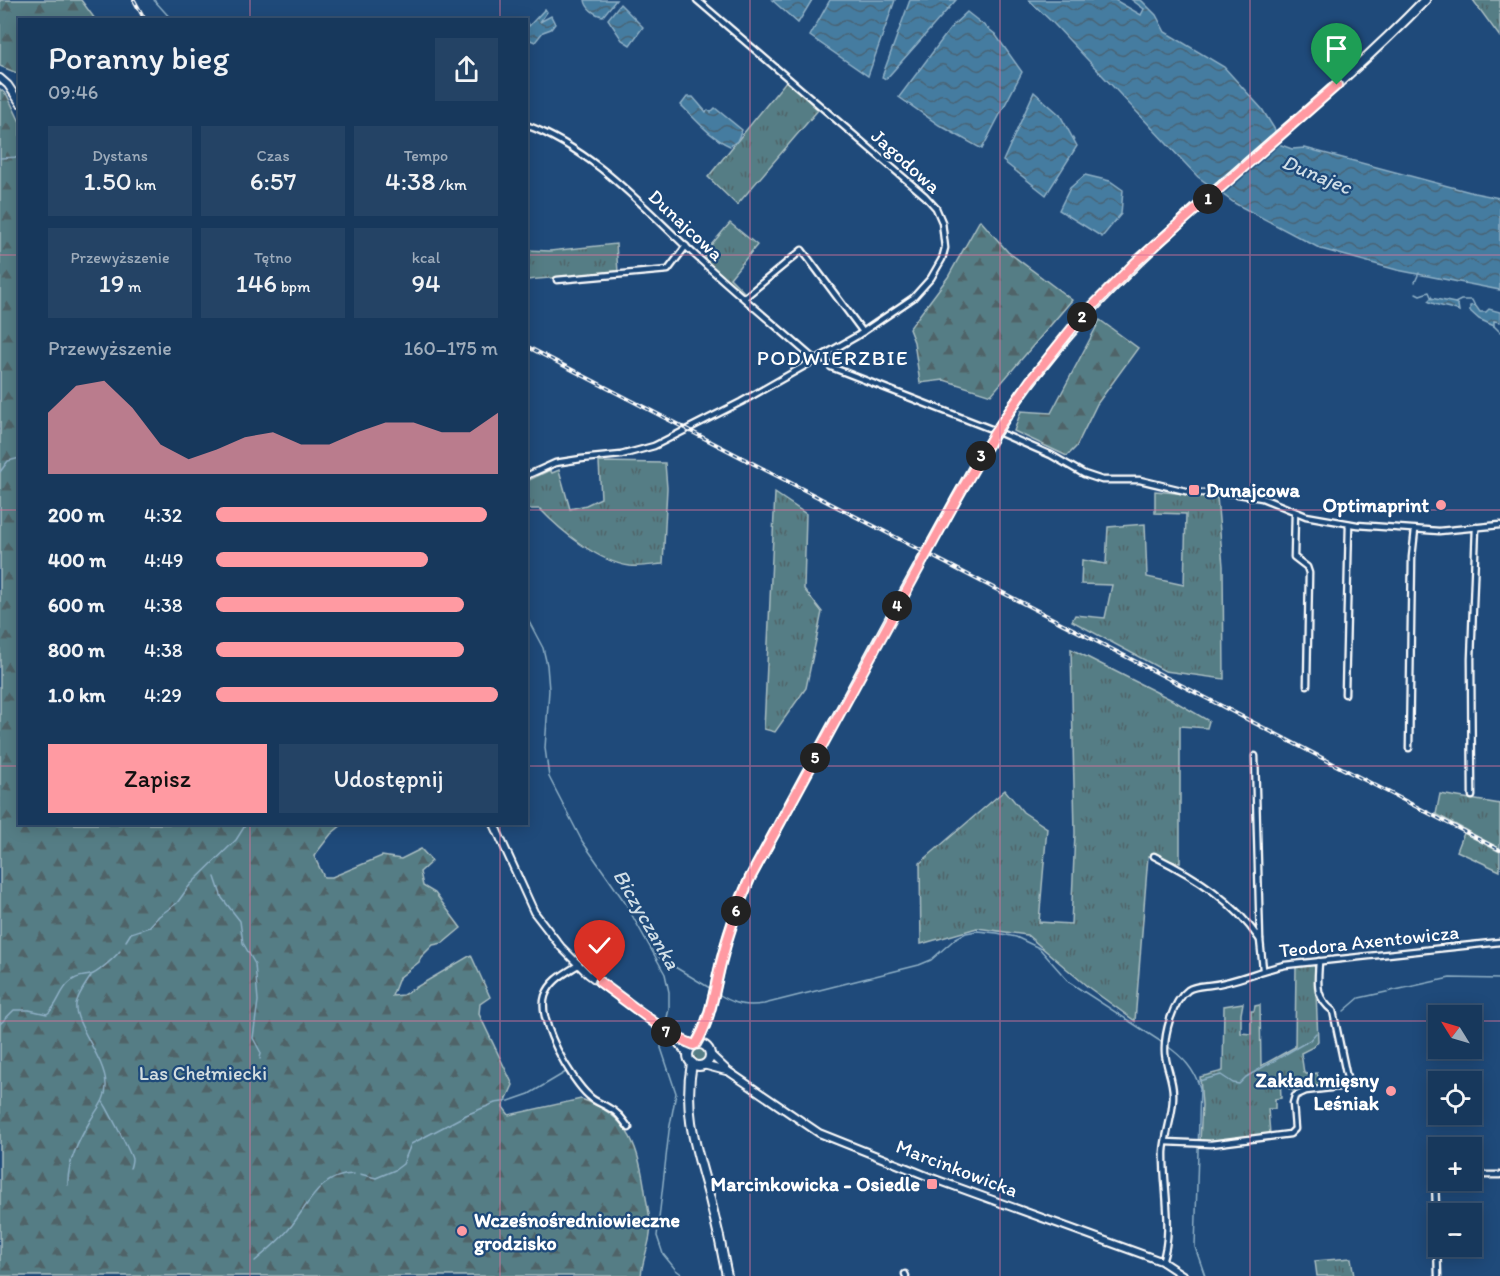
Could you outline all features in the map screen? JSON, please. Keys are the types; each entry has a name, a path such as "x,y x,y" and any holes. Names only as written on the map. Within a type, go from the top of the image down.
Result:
{"main road":[{"path":"691,1084 702,1065 709,1060 708,1020 711,1002 740,900 893,613 994,434 1030,381 1066,335 1136,262 1394,33 1425,0"},
{"path":"708,1020 695,1045 690,1049 691,1130 717,1226 727,1275"},
{"path":"695,1045 709,1051"},
{"path":"690,1059 702,1065"}],"street":[{"name":"Jagodowa","path":"528,475 555,464 621,455 654,446 741,402 863,332 913,298 938,269 945,248 945,236 936,208 925,196 697,0"},
{"path":"0,78 18,100"},
{"name":"Dunajcowa","path":"528,125 567,144 592,160 815,360"},
{"path":"557,280 668,270 686,246"},
{"path":"744,298 802,250 807,260 863,332"},
{"path":"822,356 831,367 962,417 1051,455 1084,474 1102,480 1140,480 1194,493 1232,493 1262,498 1296,512 1349,524 1439,531 1500,525"},
{"path":"1296,512 1294,557 1307,567 1309,573 1307,685"},
{"path":"1345,694 1349,524"},
{"path":"1472,796 1471,659 1476,527"},
{"path":"1409,748 1412,557 1415,530"},
{"path":"1255,756 1260,940 1263,969"},
{"path":"494,825 534,912 578,966 657,1026 695,1045"},
{"path":"1154,856 1193,876 1229,903 1260,940"},
{"name":"Teodora Axentowicza","path":"1162,1262 1167,1245 1164,1151 1173,1096 1172,1076 1165,1054 1166,1040 1180,998 1188,990 1228,983 1263,969 1500,942"},
{"path":"1166,1142 1230,1143 1290,1134 1295,1129 1293,1103 1295,1096 1306,1091 1347,1086 1333,1011 1320,998 1318,961"},
{"path":"578,966 553,983 546,994 544,1006 551,1034 570,1072 585,1092 613,1110 628,1128"},
{"path":"671,1035 690,1059"},
{"name":"Marcinkowicka","path":"709,1051 728,1071 819,1133 933,1178 1162,1262 1184,1276"},
{"name":"Marcinkowicka","path":"702,1065 728,1071"},
{"path":"1482,1175 1500,1175"},
{"path":"1437,1191 1438,1276"}],"green space":[{"path":"0,0 81,0 94,18 18,18 18,74 0,66"},
{"path":"1473,0 1500,0 1500,37"},
{"path":"787,80 818,110 737,205 708,177"},
{"name":"Las Chełmiecki","path":"0,89 7,95 18,118 18,825 342,825 331,834 314,856 324,877 332,877 382,856 401,859 421,849 432,861 420,872 423,886 435,893 461,928 443,943 433,945 419,962 399,978 392,996 403,995 471,955 490,997 480,1004 479,1014 513,1085 503,1107 509,1115 581,1099 598,1106 611,1115 622,1125 636,1150 650,1221 650,1235 641,1276 0,1276"},
{"path":"980,220 1008,252 1072,300 991,395 944,380 920,383 914,342 909,329 948,277"},
{"path":"730,223 757,245 730,278 747,295 742,294 705,260 705,252"},
{"path":"616,244 618,272 528,280 528,250 550,251"},
{"path":"1100,320 1138,348 1097,404 1076,447 1067,456 1014,431 1021,411 1051,413"},
{"path":"599,462 665,463 667,488 663,564 630,566 593,552 569,536 540,509 528,509 528,481 550,470 552,473 559,470 570,509 601,498"},
{"path":"1155,491 1217,497 1223,566 1224,679 1165,671 1072,621 1075,615 1105,618 1112,585 1081,584 1082,560 1106,564 1108,527 1145,524 1147,577 1184,585 1186,514 1155,513"},
{"path":"775,493 806,514 804,589 822,612 806,688 775,732 764,729"},
{"path":"1071,649 1209,721 1207,728 1180,726 1180,863 1148,856 1135,1021 1088,987 1027,935 977,928 921,944 920,863 1005,790 1023,812 1047,828 1039,922 1071,924 1075,833"},
{"path":"1440,794 1500,804 1500,849 1436,814"},
{"path":"1464,833 1500,852 1500,871 1457,851"},
{"path":"1312,964 1315,967 1318,1041 1313,1047 1301,1053 1304,1073 1309,1075 1317,1073 1321,1088 1293,1091 1285,1086 1284,1076 1280,1077 1281,1098 1275,1099 1275,1109 1268,1109 1270,1134 1224,1142 1200,1141 1202,1105 1200,1077 1223,1071 1224,1006 1243,1003 1241,1033 1251,1034 1251,1011 1254,1011 1255,1006 1260,1005 1261,1066 1295,1047 1296,967"},
{"path":"697,1048 703,1048 707,1055 703,1062 697,1062 693,1058 693,1052"},
{"path":"1351,1258 1354,1276 1317,1276 1315,1261"}],"water":[{"path":"585,0 616,0 603,16 591,11"},
{"path":"772,0 812,0 798,23"},
{"path":"830,0 895,0 868,76 810,36"},
{"path":"910,0 956,0 886,79 882,77"},
{"name":"Dunajec","path":"1029,0 1115,0 1141,15 1144,9 1132,0 1141,0 1156,15 1165,32 1224,67 1262,109 1275,130 1273,142 1292,149 1305,148 1500,198 1500,290 1397,270 1321,249 1236,204 1198,177"},
{"path":"620,4 643,27 630,45 622,40 608,19"},
{"path":"545,9 547,12 540,22 551,16 555,24 551,29 543,32 535,42 528,39 528,24 529,26"},
{"path":"967,12 995,34 1022,72 982,149 939,125 899,97 953,25"},
{"path":"1034,92 1060,115 1077,146 1046,195 1003,161"},
{"path":"687,97 693,97 706,112 708,110 711,112 715,108 742,130 737,141 730,146 704,128 681,105"},
{"path":"1085,175 1110,181 1123,190 1121,214 1102,237 1059,210 1070,188"},
{"path":"1431,298 1455,303 1459,311 1428,301"},
{"path":"1475,305 1480,312 1486,312 1489,309 1500,312 1500,322 1494,321 1494,326 1479,319 1470,311 1470,306"}],"pier":[{"path":"1278,131 1276,140 1282,143 1221,197 1211,190"}],"waterway":[{"name":"Biczyczanka","path":"154,0 170,18"},
{"path":"0,158 18,157"},
{"path":"1415,282 1419,273"},
{"path":"1416,293 1420,295 1429,292 1432,299"},
{"path":"1455,303 1461,300 1472,300 1475,306"},
{"path":"1494,326 1500,332"},
{"path":"0,472 8,461 18,458"},
{"name":"Biczyczanka","path":"528,620 543,648 547,665 549,690 545,748 549,777 582,841 624,901 665,974 669,992 669,1009 665,1026"},
{"path":"126,941 131,933 149,927 159,916 177,903 190,885 236,840 245,825"},
{"path":"215,877 222,898 240,921 243,943 255,964 258,1001 253,1038 261,1053 260,1059"},
{"path":"717,993 739,1004 764,1004 919,965 931,960 956,938 966,933 977,931 997,933 1016,937 1039,948 1069,982 1163,1043"},
{"path":"0,1024 14,1010 29,1010 47,1014 72,981 97,972 120,951"},
{"path":"654,951 660,958 713,990"},
{"path":"68,1185 69,1168 74,1152 101,1104 106,1089 100,1063 76,1012 78,997 91,976"},
{"path":"1344,1011 1359,998 1450,978 1500,979"},
{"name":"Biczyczanka","path":"663,1033 661,1048 676,1093 669,1131 657,1236 663,1254 684,1276"},
{"path":"1199,1081 1221,1075 1239,1084 1246,1077 1310,1040 1316,1033"},
{"path":"1167,1046 1187,1064 1200,1088 1195,1247 1205,1276"},
{"path":"360,1174 376,1178 395,1170 403,1164 411,1144 466,1115 495,1103 529,1094 566,1072"},
{"path":"103,1102 131,1155 130,1168"},
{"path":"255,1261 285,1233 323,1185 342,1175 354,1174"}],"railway":[{"path":"134,0 144,18"},
{"path":"528,347 1500,850"}],"place":[{"name":"Dunajcowa","path":"1194,490"},
{"name":"Optimaprint","path":"1441,505"},
{"name":"Zakład mięsny Leśniak","path":"1391,1091"},
{"name":"Marcinkowicka - Osiedle","path":"932,1184"},
{"name":"Wcześnośredniowieczne grodzisko","path":"462,1231"}],"district":[{"name":"PODWIERZBIE","path":"833,357"}],"route":[{"path":"600,982 671,1035 696,1044 708,1020 723,952 740,900 750,878 878,641 994,434 1066,335 1117,281 1337,85"}]}
